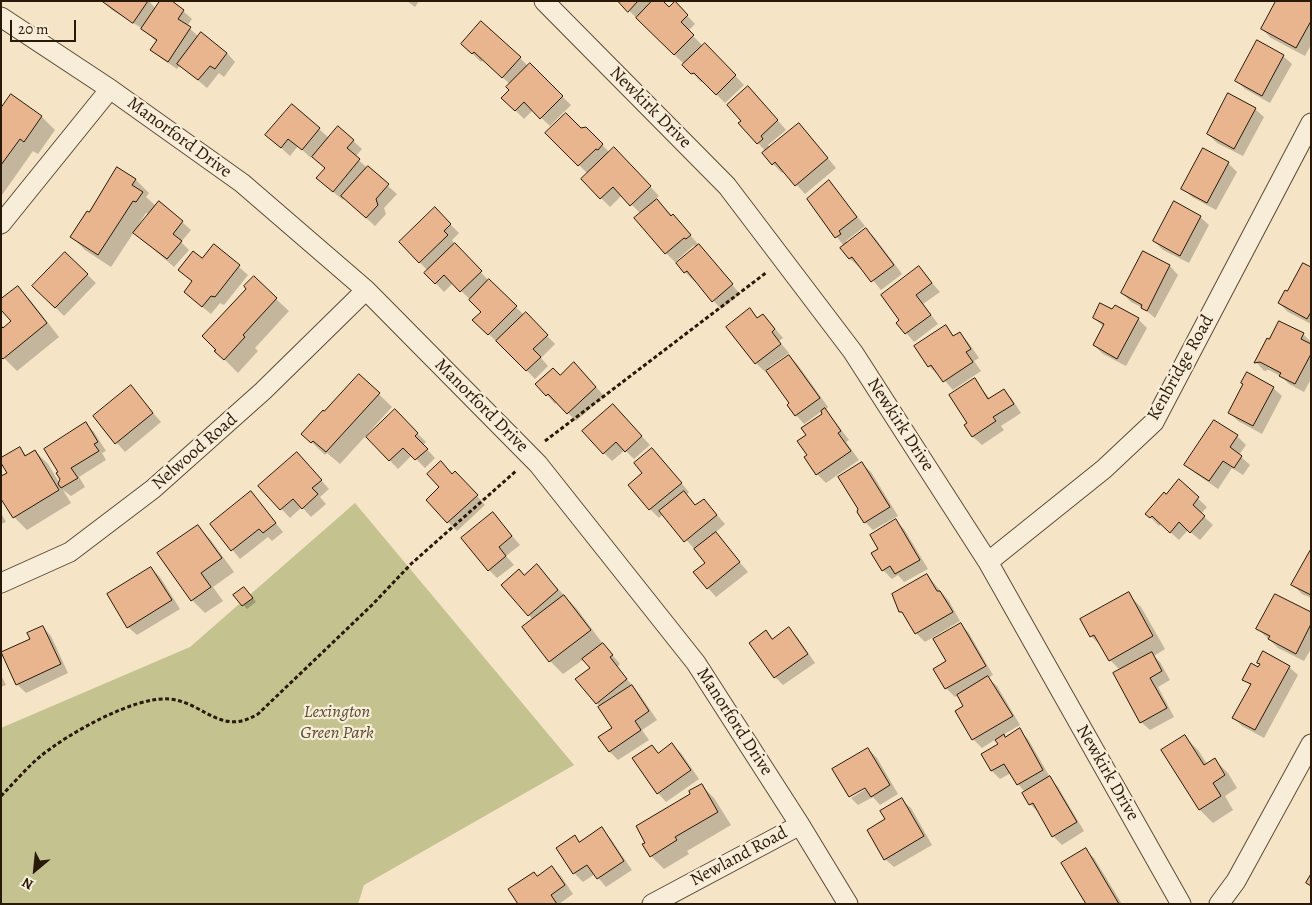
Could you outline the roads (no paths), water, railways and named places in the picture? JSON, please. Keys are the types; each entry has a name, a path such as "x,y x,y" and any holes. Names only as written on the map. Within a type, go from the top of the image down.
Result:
{"street":[{"name":"Newkirk Drive","path":"544,1 727,186 853,352 988,562 1181,904"},
{"name":"Manorford Drive","path":"1,17 110,89 242,183 366,290 538,464 696,663 800,824 848,904"},
{"path":"1,224 110,89"},
{"name":"Kenbridge Road","path":"988,562 1104,469 1154,422 1311,122"},
{"name":"Nelwood Road","path":"1,583 70,552 153,489 263,391 366,290"},
{"path":"1219,904 1236,881 1311,744"},
{"name":"Newland Road","path":"652,904 800,824"}],"park label":[{"name":"Lexington Green Park","path":"337,723"}]}
